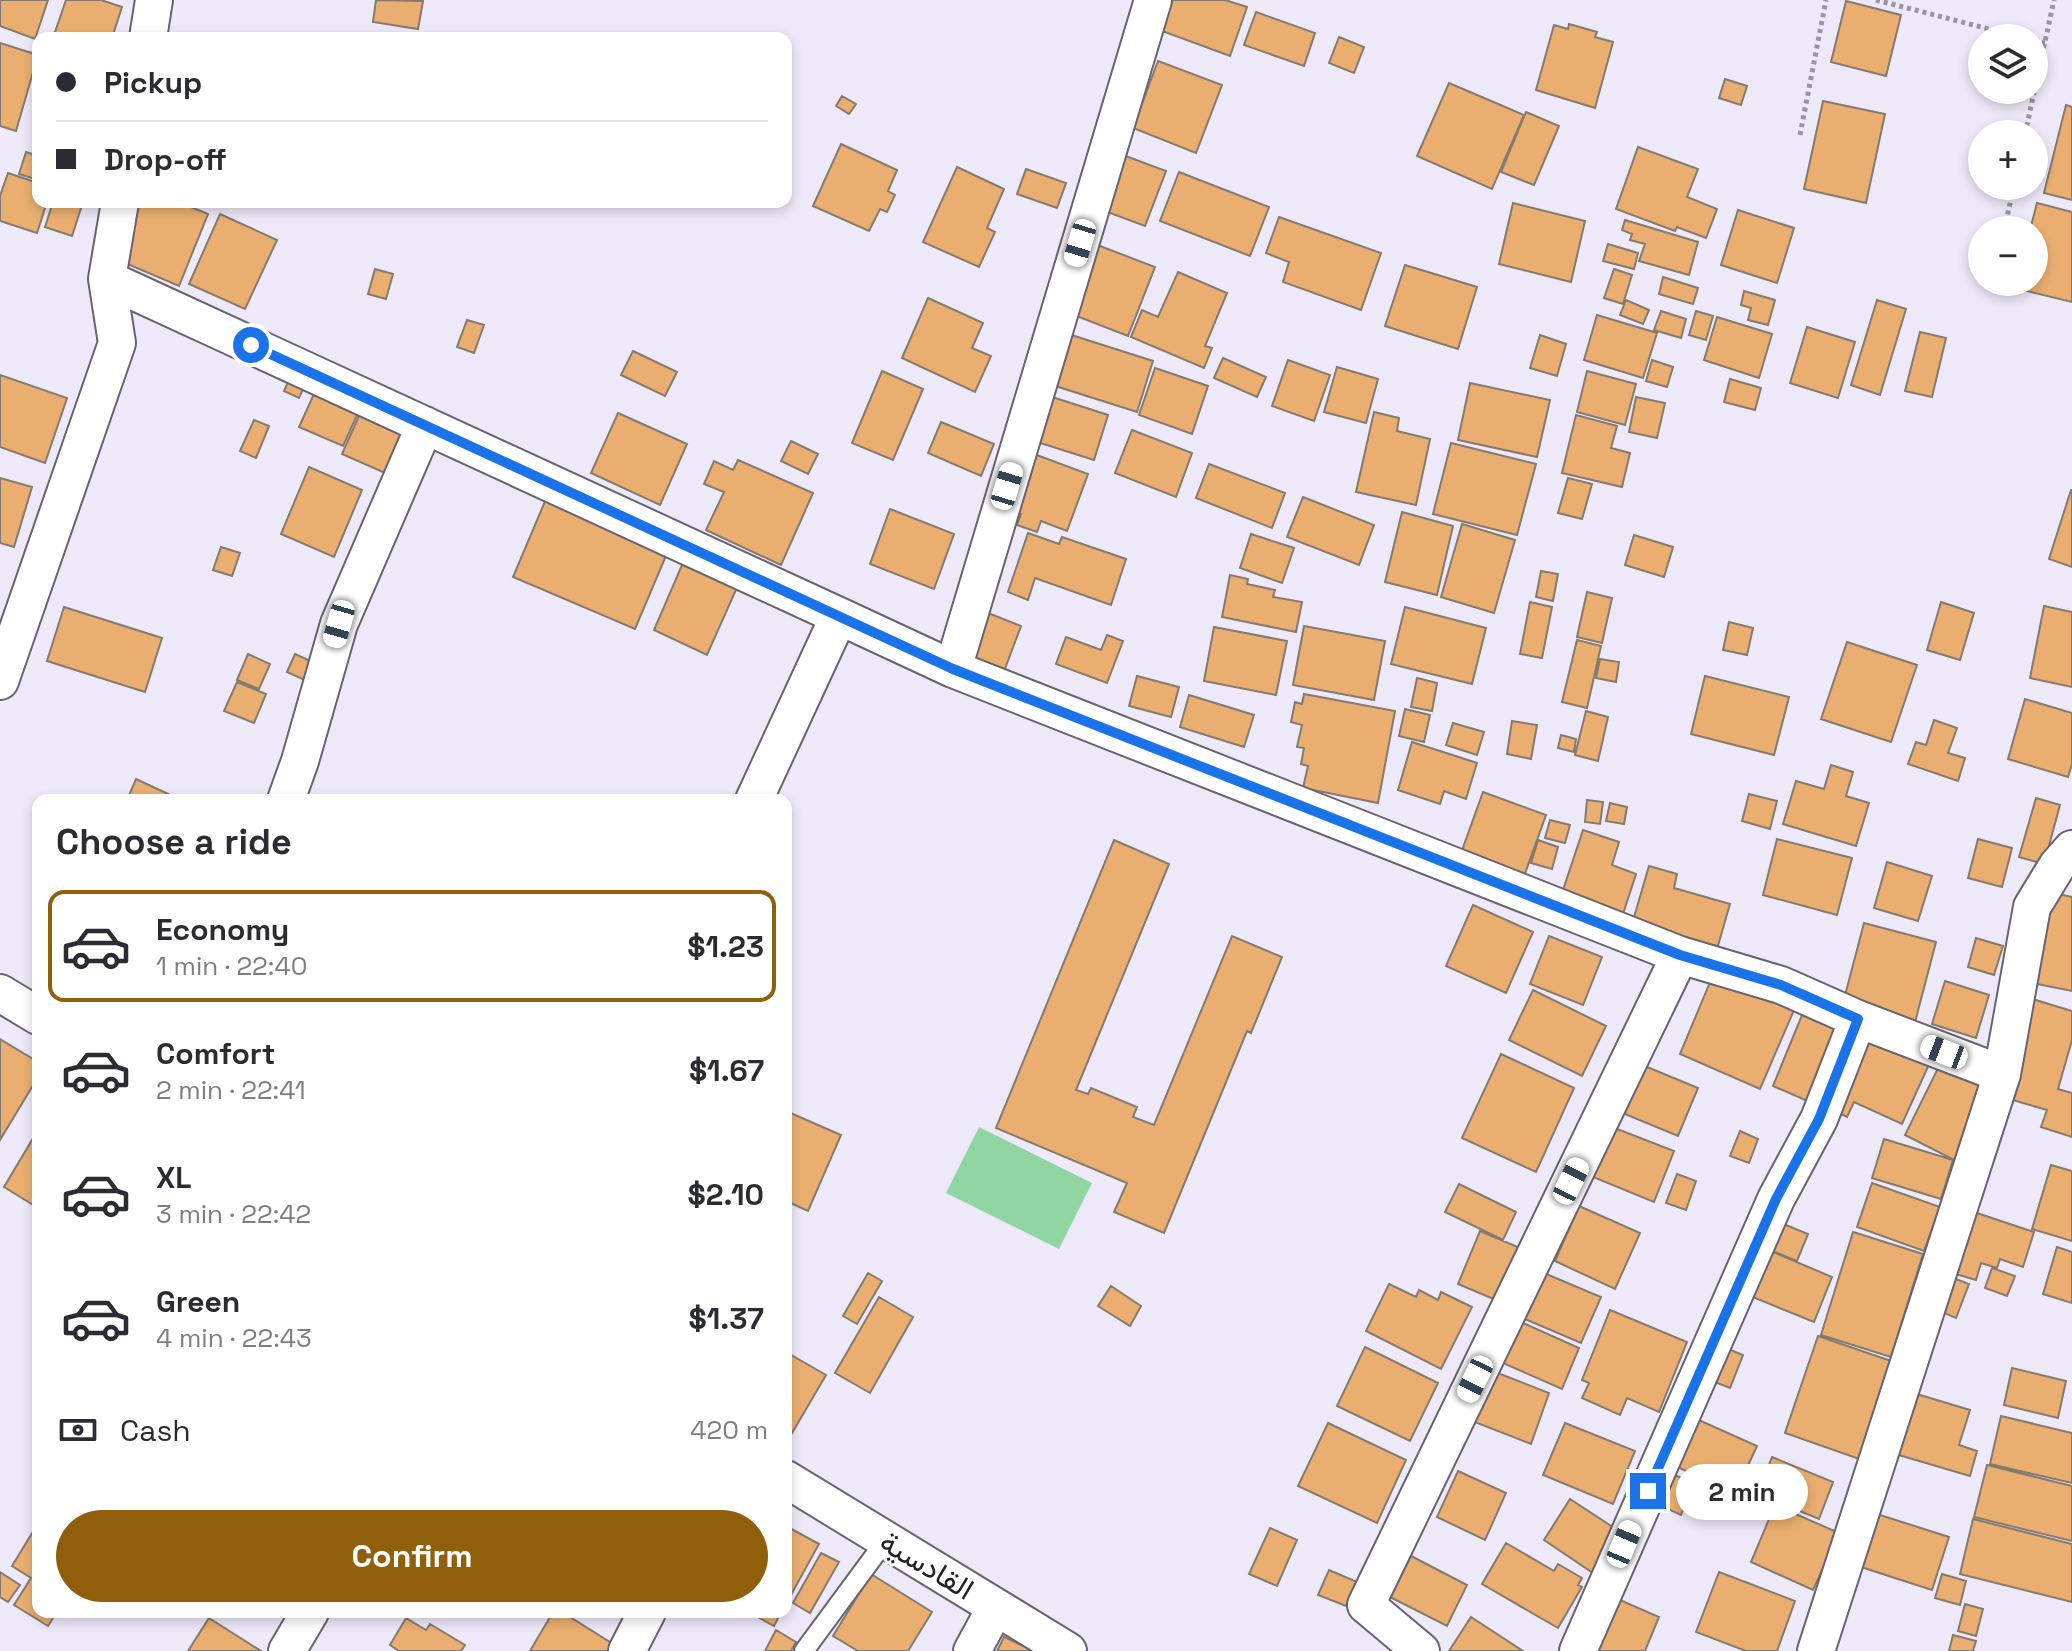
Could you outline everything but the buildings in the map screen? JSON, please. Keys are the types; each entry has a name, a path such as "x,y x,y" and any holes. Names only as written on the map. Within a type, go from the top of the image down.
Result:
{"street":[{"path":"149,32 154,0"},
{"path":"953,669 1153,0"},
{"path":"0,681 117,343 107,279 119,208"},
{"path":"107,279 953,669 1680,955 1781,985 1858,1019 2002,1074"},
{"path":"288,794 339,624 425,425"},
{"path":"757,794 839,616"},
{"path":"1816,1651 2002,1074 2032,907 2057,866 2072,849"},
{"path":"1421,1651 1366,1605 1680,955"},
{"path":"0,993 32,1012"},
{"path":"1578,1651 1776,1199 1819,1119 1858,1019"},
{"name":"القادسية","path":"792,1483 1068,1651"},
{"path":"972,1651 996,1607"},
{"path":"287,1651 306,1618"},
{"path":"627,1651 644,1618"}],"lane":[{"path":"804,1651 886,1540"}],"path":[{"path":"1800,135 1826,0"},
{"path":"1876,0 1969,24"},
{"path":"2048,29 2054,0"}],"green space":[{"path":"979,1127 1092,1183 1059,1249 946,1193"}],"route":[{"path":"251,345 953,669 1680,955 1781,985 1858,1019 1819,1119 1776,1199 1648,1491"}]}
